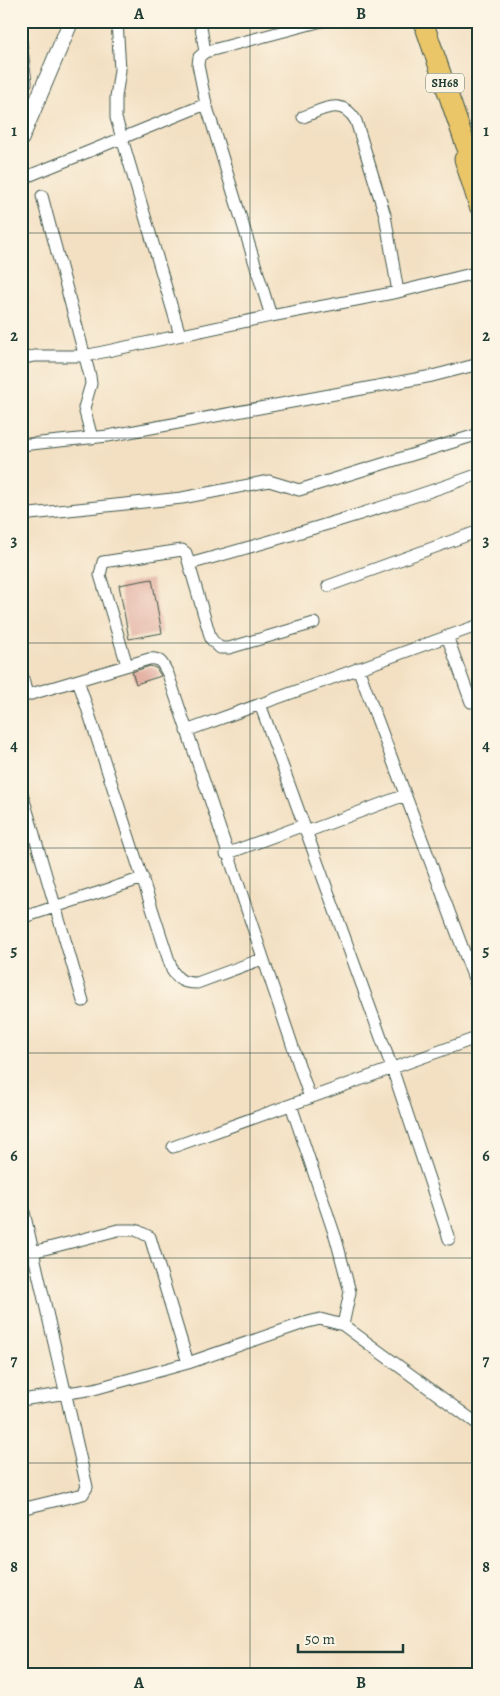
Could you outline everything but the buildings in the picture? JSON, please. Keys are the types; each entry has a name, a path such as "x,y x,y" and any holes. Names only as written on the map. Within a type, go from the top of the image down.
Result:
{"main road":[{"name":"SH68","path":"423,21 466,146 473,154 479,172"},
{"name":"SH68","path":"466,146 463,158 479,206"}],"street":[{"path":"21,139 71,21"},
{"path":"118,21 120,78 116,107 122,139 180,334"},
{"path":"200,21 205,52"},
{"path":"271,316 206,104 198,65 199,57 205,52 322,21"},
{"path":"21,42 24,83 46,82"},
{"path":"21,179 206,104"},
{"path":"303,117 331,107 337,107 350,111 356,121 385,215 398,292"},
{"path":"42,196 91,384 84,415 92,438"},
{"path":"21,359 34,356 84,356 180,334 398,292 479,272"},
{"path":"21,445 92,438 432,376 479,364"},
{"path":"21,515 182,498 269,481 299,490 479,434"},
{"path":"189,564 319,528 410,499 479,474"},
{"path":"328,586 479,531"},
{"path":"127,665 100,575 103,562 182,550 186,553 211,639 220,648 229,648 314,623"},
{"path":"186,731 479,625"},
{"path":"447,636 471,702"},
{"path":"21,671 24,696 149,658 161,661 168,674 226,854 310,1098"},
{"path":"358,668 479,992"},
{"path":"78,680 172,970 177,979 186,983 197,983 262,959"},
{"path":"260,704 392,1068 450,1239"},
{"path":"21,790 83,1001"},
{"path":"226,854 405,795"},
{"path":"21,918 143,878"},
{"path":"172,1147 479,1037"},
{"path":"292,1105 336,1239 350,1292 344,1321"},
{"path":"21,1199 66,1394 86,1491 83,1494 21,1509"},
{"path":"33,1252 118,1230 136,1230 150,1237 188,1363"},
{"path":"21,1400 94,1390 188,1363 304,1322 320,1319 344,1321 479,1425"}]}
